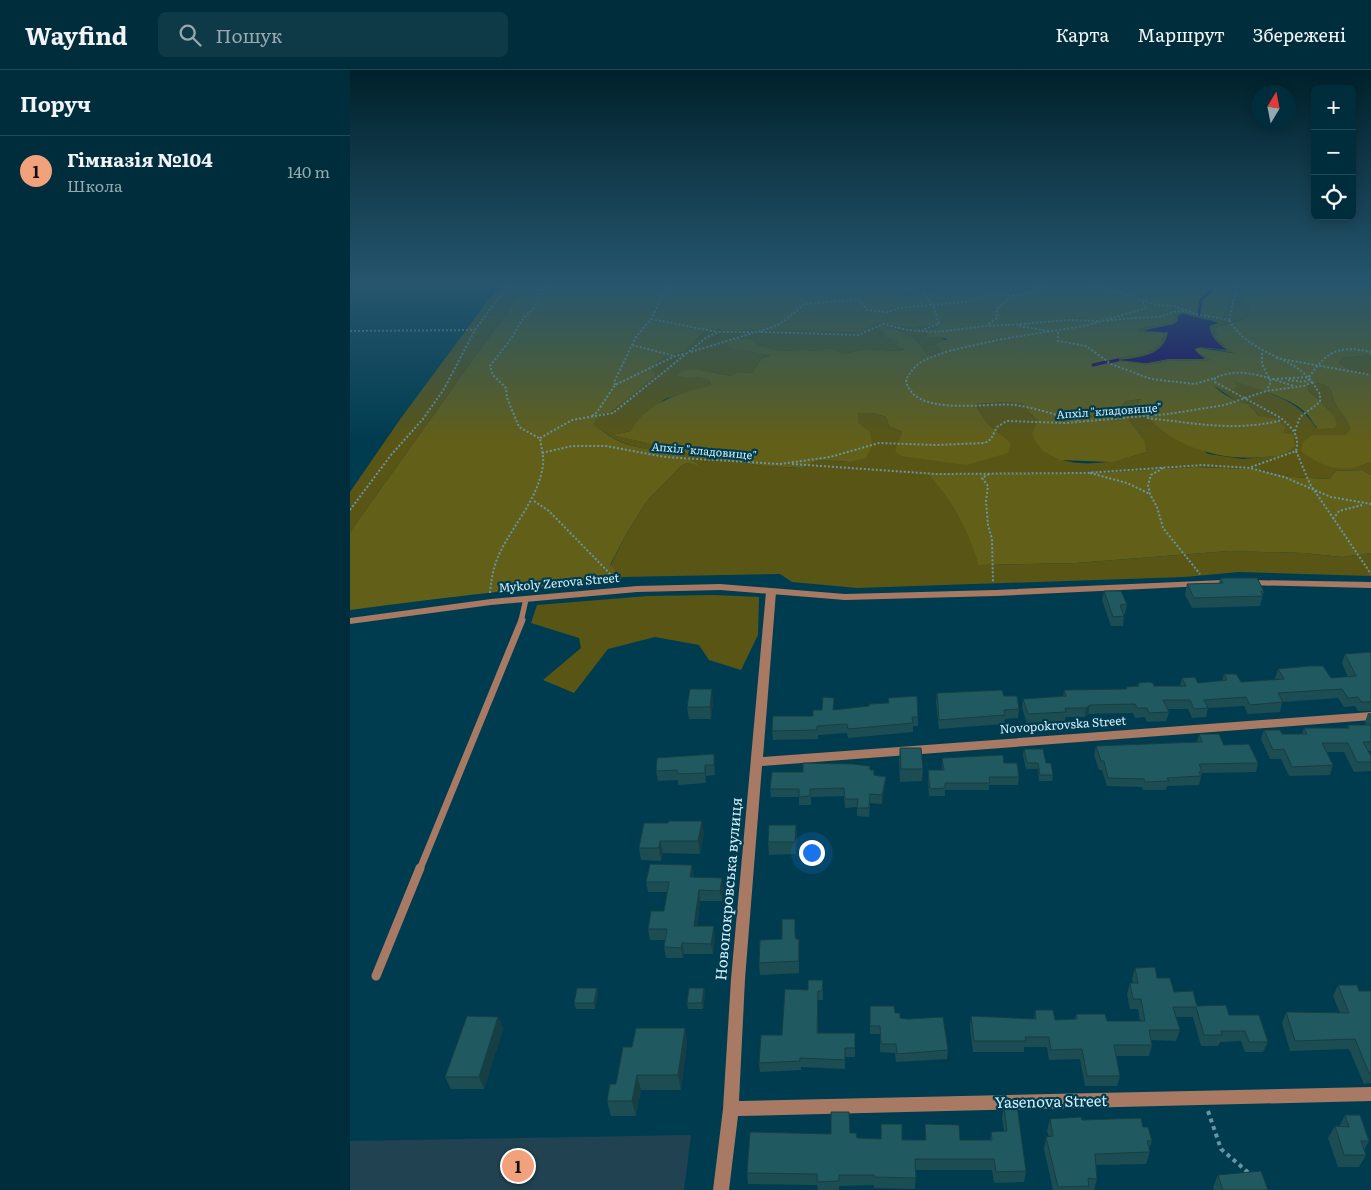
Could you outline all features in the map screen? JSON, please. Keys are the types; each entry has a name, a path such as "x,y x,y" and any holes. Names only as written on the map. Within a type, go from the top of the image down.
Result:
{"street":[{"path":"771,592 845,597 996,593 1208,583 1371,585"},
{"name":"Mykoly Zerova Street","path":"350,621 490,602 637,589 720,587 771,592"},
{"name":"Новопокровська вулиця","path":"720,1190 731,1108 738,979 771,592"},
{"name":"Novopokrovska Street","path":"757,762 1371,716"},
{"name":"Yasenova Street","path":"731,1108 1371,1094"}],"lane":[{"path":"376,976 522,619 526,599"}],"path":[{"path":"350,510 390,455 423,419 444,389 472,335"},
{"path":"512,335 490,366 490,370 506,388 507,398 519,427 540,438"},
{"path":"615,385 614,382 632,345 639,335"},
{"path":"540,438 570,421 592,416 601,417 613,413 711,335"},
{"path":"592,416 597,412 615,385 675,356 747,335"},
{"path":"1028,335 983,342 956,348 934,356 908,373 906,378 907,387 918,398 931,402 964,405 1016,405 1085,421"},
{"path":"1059,335 1058,341 1086,346 1111,364 1151,379 1195,384 1230,372 1270,378 1298,387"},
{"path":"1240,335 1270,357 1296,368 1310,379 1320,394 1320,402 1300,417 1295,431 1298,444 1296,451 1302,470 1312,489 1371,574"},
{"path":"632,345 675,356"},
{"path":"1270,378 1303,382 1310,379 1316,366 1330,351 1338,348 1371,352"},
{"path":"1262,352 1262,364 1271,382 1266,391"},
{"path":"1270,357 1371,375"},
{"path":"1215,378 1215,382 1282,420 1295,431"},
{"name":"Апхіл \"кладовище\"","path":"542,453 572,446 606,446 665,457 780,464 830,457 879,444 935,445 985,443 991,439 997,427 1007,421 1085,421 1141,417 1216,406 1266,391 1298,387 1310,379"},
{"path":"1141,417 1234,429 1271,424 1282,420"},
{"path":"490,602 492,574 502,551 534,501 543,464 540,438"},
{"path":"1250,468 1296,451"},
{"path":"780,464 916,473 990,474 1086,473 1203,465 1250,468 1284,477 1331,496 1371,504"},
{"path":"1164,467 1151,475 1148,485 1150,494 1157,507 1163,528 1208,583"},
{"path":"1086,473 1127,483 1150,494"},
{"path":"990,474 982,478 988,486 986,491 988,526 992,539 991,547 994,552 992,577 996,593"},
{"path":"534,501 549,511 615,580 637,589"},
{"path":"1333,519 1339,511 1365,504"},
{"path":"1204,1099 1221,1149 1255,1178"}],"shaded area":[{"path":"462,335 490,335 350,532 350,492 401,418"},
{"path":"490,335 701,335 684,352 666,355 651,367 656,375 611,412 599,415 593,425 621,442 685,458 701,466 687,463 682,465 647,501 610,565 622,577 619,581 484,593 350,610 350,532"},
{"path":"701,335 885,335 905,348 897,351 865,349 844,354 831,348 811,351 806,349 781,351 758,345 749,338 735,339 753,352 771,354 762,358 752,373 738,372 732,376 698,370 679,377 703,376 710,381 711,385 665,399 641,419 631,431 613,435 668,448 681,453 763,466 803,468 818,460 850,462 858,423 858,413 873,413 886,417 889,426 902,432 896,451 999,433 988,424 975,404 1009,402 1023,404 1038,421 1035,441 1046,452 1059,459 1088,463 1118,460 1147,452 1145,441 1120,408 1126,401 1142,399 1208,454 1243,459 1281,455 1283,433 1259,416 1249,404 1236,401 1213,385 1227,391 1238,388 1231,380 1279,397 1300,410 1316,428 1332,413 1308,390 1309,383 1326,386 1330,389 1350,429 1345,435 1312,435 1361,466 1371,462 1371,475 1362,470 1336,471 1329,479 1293,477 1253,469 1194,467 1082,474 930,474 947,496 967,528 980,565 1076,563 1229,551 1304,553 1342,557 1371,553 1371,576 1239,572 1184,577 857,588 792,582 780,574 622,577 610,566 628,531 647,501 682,465 687,463 700,465 683,457 636,447 622,442 592,425 599,415 611,412 655,375 650,367 666,355 684,352"},
{"path":"883,335 908,335 919,343 926,354 934,356 941,354 941,350 934,343 947,340 945,338 925,337 926,335 1164,335 1160,342 1149,351 1115,360 1148,365 1169,361 1211,360 1198,353 1197,350 1199,348 1238,354 1227,348 1214,336 1215,335 1371,335 1371,355 1342,358 1339,363 1354,372 1371,376 1371,462 1352,468 1335,468 1318,462 1301,451 1303,442 1312,435 1345,435 1350,429 1330,389 1324,385 1314,383 1309,383 1308,390 1332,413 1337,424 1334,428 1318,429 1308,415 1299,407 1261,390 1233,381 1238,388 1227,391 1214,386 1236,401 1249,404 1259,416 1275,419 1286,427 1283,433 1293,434 1295,446 1282,455 1275,456 1246,458 1228,456 1210,453 1176,440 1148,418 1138,404 1141,399 1126,401 1120,408 1145,441 1147,452 1112,462 1060,460 1043,451 1035,441 1032,433 1038,421 1023,404 1008,402 975,404 988,424 1011,443 1008,453 966,465 901,456 895,451 902,432 889,426 886,417 873,413 858,413 858,423 870,432 872,446 866,458 850,462 818,460 803,468 763,466 681,453 668,448 612,435 631,431 646,412 656,405 677,395 711,385 710,381 705,378 680,377 676,375 682,371 694,369 731,376 738,372 752,373 762,358 770,355 730,348 727,343 735,339 749,338 758,345 781,351 806,349 811,351 831,348 844,354 865,349 897,351 904,349 897,345 898,342"},
{"path":"908,335 936,335 947,341 934,343 941,350 941,354 934,356 926,354 919,343"},
{"path":"1165,335 1168,335 1163,346 1151,354 1121,360 1143,363 1168,359 1202,359 1205,358 1194,351 1197,347 1226,349 1212,335 1215,335 1214,336 1223,345 1242,355 1215,349 1199,348 1201,354 1211,360 1169,361 1148,365 1114,361 1163,339"},
{"path":"1167,335 1212,335 1227,350 1201,347 1194,349 1204,359 1168,359 1147,363 1118,360 1142,357 1156,351 1166,340"},
{"path":"1371,355 1371,376 1354,372 1339,363 1342,358"},
{"path":"1194,467 1253,469 1293,477 1329,479 1336,471 1362,470 1371,475 1371,553 1342,557 1304,553 1229,551 1076,563 979,565 959,516 928,474 1082,474"},
{"path":"715,595 759,597 758,635 741,670 709,660 699,645 655,637 608,649 574,693 543,680 581,648 579,638 531,623 537,605 648,596"},
{"path":"691,1135 684,1190 350,1190 350,1141"}],"building":[{"path":"1220,578 1257,578 1264,591 1261,591 1263,596 1194,598 1187,584 1223,583"},
{"path":"1104,591 1121,591 1127,604 1120,605 1124,616 1113,617"},
{"path":"1371,652 1371,702 1361,702 1358,697 1348,698 1342,689 1278,693 1283,702 1250,705 1246,697 1204,700 1208,708 1194,709 1190,700 1163,700 1169,712 1149,713 1147,708 1137,708 1135,704 1090,705 1086,708 1065,708 1066,712 1028,714 1023,699 1066,696 1064,690 1127,689 1126,687 1139,686 1138,683 1149,682 1153,683 1154,686 1186,686 1182,678 1195,677 1198,683 1227,680 1224,674 1236,674 1241,682 1284,679 1278,669 1309,666 1323,666 1331,678 1356,676 1345,654"},
{"path":"690,689 712,689 710,707 687,707"},
{"path":"1002,690 1004,696 1017,696 1019,709 1004,710 1005,715 939,720 937,693"},
{"path":"917,696 918,717 912,717 913,723 848,729 847,724 817,726 817,730 772,731 773,716 813,716 813,710 822,710 823,697 834,698 833,710 889,703 888,698"},
{"path":"1348,725 1371,725 1371,742 1363,742 1371,756 1371,762 1357,762 1348,743 1322,743 1333,765 1292,767 1284,749 1273,750 1264,730 1280,730 1282,734 1307,734 1304,728 1349,728"},
{"path":"1199,734 1219,734 1224,745 1249,744 1258,763 1199,764 1202,772 1199,772 1201,776 1167,778 1169,781 1145,782 1144,779 1108,778 1104,761 1101,761 1096,746 1202,742"},
{"path":"900,748 921,748 923,769 901,769"},
{"path":"1024,749 1043,749 1046,763 1051,763 1053,775 1040,775 1038,763 1027,763"},
{"path":"714,754 714,765 705,765 705,773 677,774 677,770 656,771 657,758"},
{"path":"1003,755 1004,763 1017,763 1019,777 989,777 990,783 945,783 945,788 930,789 928,770 944,770 942,758"},
{"path":"803,763 870,766 870,770 874,770 874,775 886,777 882,795 870,794 869,808 857,808 858,799 845,799 844,788 810,789 810,796 799,797 799,789 770,789 772,772 803,772"},
{"path":"669,821 702,821 698,841 660,841 659,848 639,848 644,823 668,823"},
{"path":"769,825 796,825 795,842 768,842"},
{"path":"650,864 692,865 690,877 722,878 720,891 699,890 694,926 714,926 711,944 682,943 681,948 664,947 667,929 648,929 651,911 664,911 669,882 646,882"},
{"path":"782,919 795,919 796,939 799,939 799,961 759,963 760,940 782,939"},
{"path":"1155,967 1157,978 1170,978 1174,992 1193,991 1197,1006 1226,1005 1229,1015 1259,1015 1268,1042 1249,1042 1245,1031 1221,1031 1222,1035 1204,1035 1196,1007 1173,1007 1180,1030 1149,1030 1152,1045 1114,1045 1120,1076 1087,1076 1082,1049 1051,1050 1049,1037 1025,1037 1026,1041 974,1041 971,1016 1036,1019 1035,1010 1053,1010 1055,1020 1077,1019 1076,1014 1105,1014 1107,1021 1145,1021 1141,999 1133,999 1130,983 1138,983 1135,968"},
{"path":"808,980 823,980 822,991 818,991 817,1033 855,1033 855,1048 845,1048 845,1060 800,1058 800,1061 759,1063 761,1035 782,1035 785,989 808,990"},
{"path":"1338,985 1357,985 1359,991 1371,991 1371,1073 1369,1073 1355,1039 1295,1041 1286,1012 1349,1013"},
{"path":"577,988 597,988 594,1003 574,1003"},
{"path":"689,988 704,988 702,1003 687,1003"},
{"path":"870,1006 894,1006 895,1013 900,1013 900,1018 943,1017 948,1050 897,1054 896,1044 881,1044 880,1026 870,1026"},
{"path":"467,1016 498,1017 479,1077 445,1077"},
{"path":"636,1028 685,1028 678,1075 637,1075 632,1101 607,1101 610,1084 616,1084 623,1047 632,1047"},
{"path":"1004,1106 1017,1106 1026,1171 996,1172 994,1159 915,1159 916,1178 839,1175 839,1181 817,1182 817,1174 747,1173 750,1132 831,1134 831,1112 849,1112 850,1133 856,1133 857,1138 881,1139 881,1124 902,1124 902,1140 926,1140 925,1124 959,1125 960,1140 992,1140 991,1132 1007,1131"},
{"path":"1345,1115 1360,1115 1369,1141 1361,1141 1366,1155 1344,1155 1335,1126 1349,1127"},
{"path":"1081,1117 1082,1120 1141,1118 1143,1127 1148,1127 1152,1141 1147,1141 1150,1152 1095,1154 1097,1179 1088,1178 1089,1186 1058,1187 1046,1137 1053,1136 1050,1119"},
{"path":"1261,1171 1268,1190 1223,1190 1218,1175"}],"waterway":[{"path":"1109,362 1118,360"},
{"path":"1093,365 1106,362"}],"place":[{"name":"Гімназія №104","path":"518,1166"}]}
